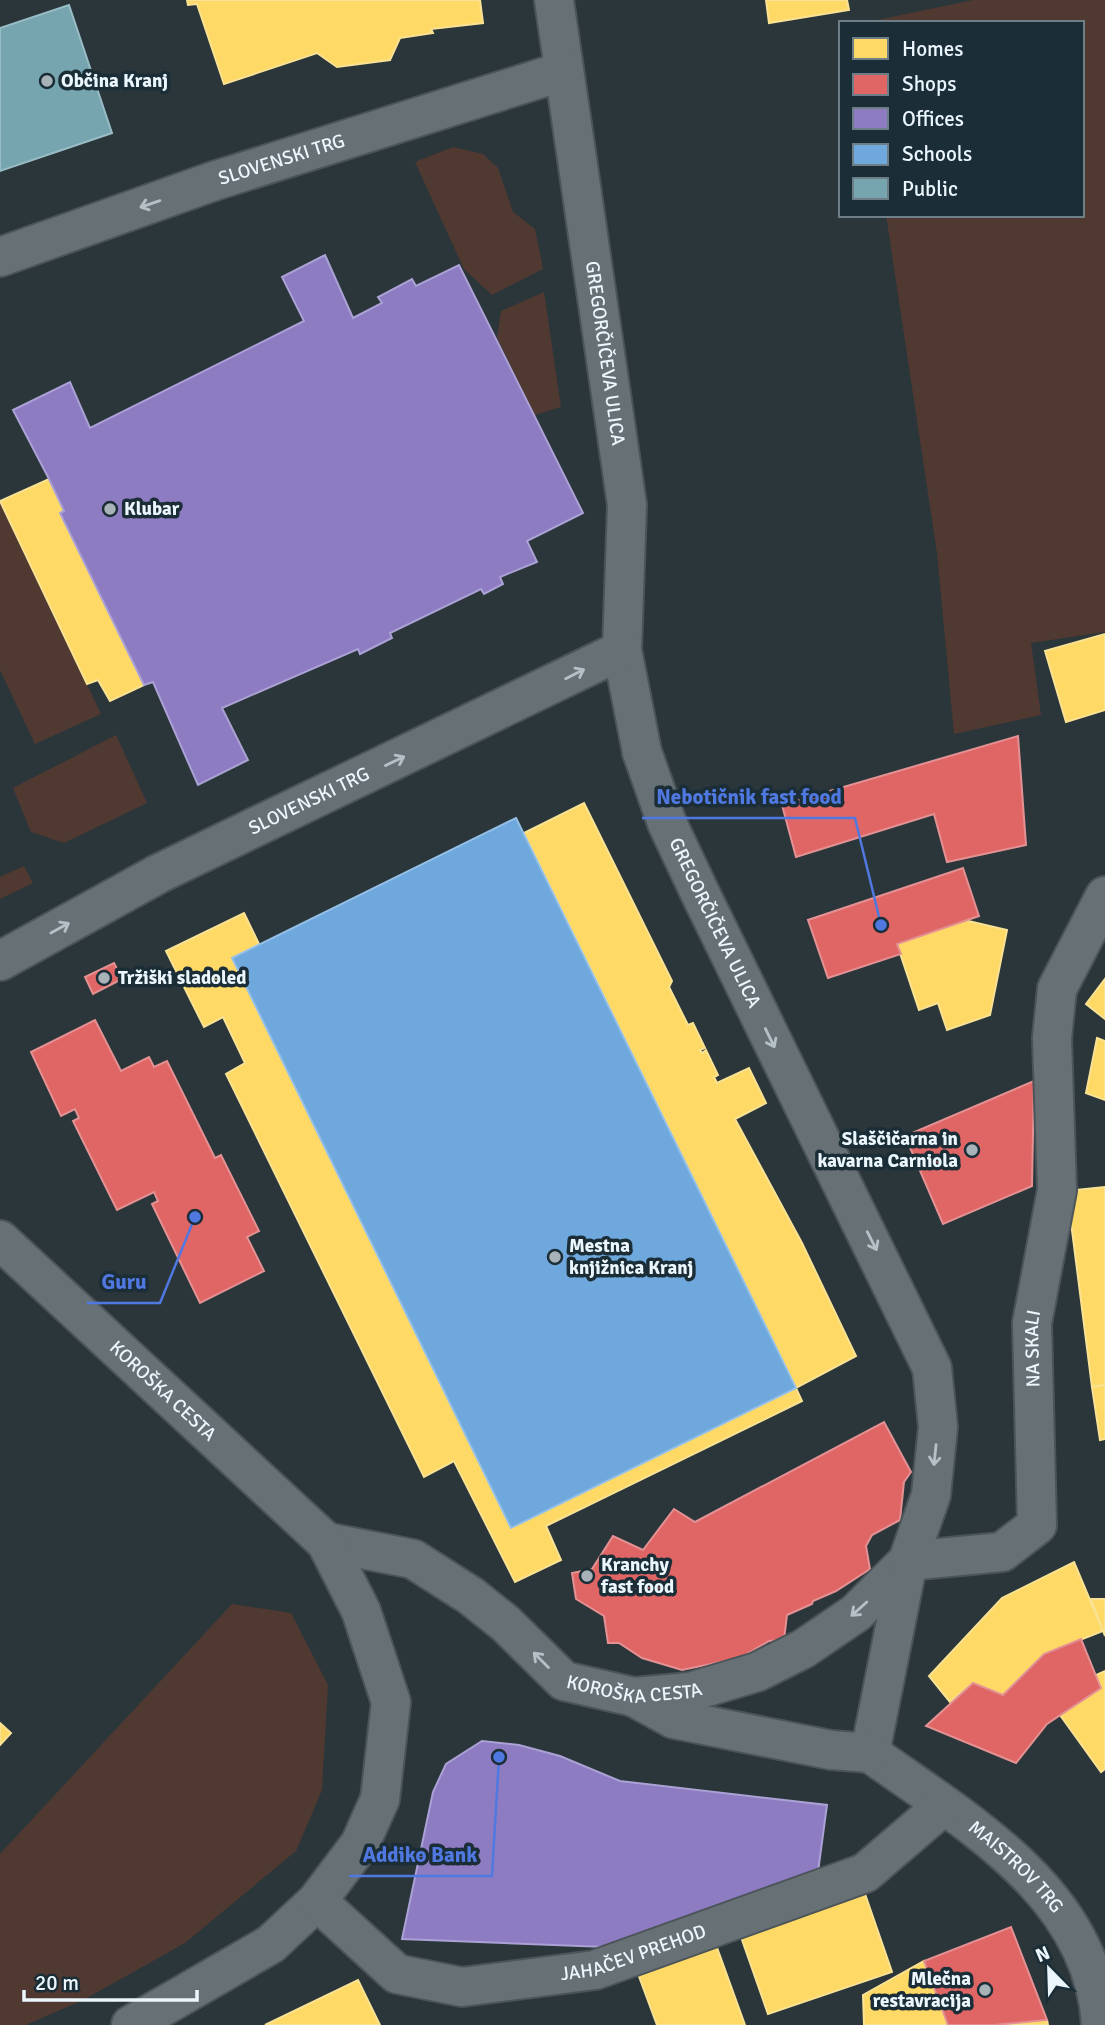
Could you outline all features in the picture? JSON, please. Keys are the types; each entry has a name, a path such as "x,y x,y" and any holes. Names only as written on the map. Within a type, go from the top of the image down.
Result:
{"street":[{"name":"GREGORČIČEVA ULICA","path":"554,0 628,505 622,650 642,752 667,823 932,1368 938,1427 931,1495 908,1561"},
{"name":"SLOVENSKI TRG","path":"0,257 214,181 564,71"},
{"name":"SLOVENSKI TRG","path":"0,961 158,874 622,650"},
{"name":"NA SKALI","path":"908,1561 1002,1552 1037,1525 1032,1323 1057,1190 1052,1038 1057,989 1105,896"},
{"name":"KOROŠKA CESTA","path":"0,1240 326,1542 361,1611 391,1702 380,1799 360,1844 317,1901 271,1944 131,2025"},
{"name":"KOROŠKA CESTA","path":"326,1542 413,1559 471,1596 505,1623 564,1681 634,1697 690,1692 757,1672 803,1649 856,1613 908,1561"},
{"path":"634,1697 674,1719 831,1751 870,1753 908,1561"},
{"name":"MAISTROV TRG","path":"870,1753 996,1845 1037,1881 1067,1921 1088,1964 1101,2025"},
{"name":"JAHAČEV PREHOD","path":"317,1901 397,1974 462,1987 595,1970 865,1874 943,1806"}],"shaded area":[{"path":"973,0 1105,0 1105,632 1031,643 1041,715 954,734 937,553 886,217 1084,217 1084,21 873,21"},
{"path":"453,147 483,154 498,168 513,212 535,229 543,269 492,295 464,269 415,162"},
{"path":"544,292 561,407 535,415 497,338 501,311"},
{"path":"0,501 101,714 35,744 0,670"},
{"path":"116,735 147,803 64,843 31,832 13,788"},
{"path":"24,866 33,883 0,899 0,877"},
{"path":"232,1604 291,1613 328,1685 322,1790 296,1851 185,1943 85,1999 26,2025 0,2025 0,1854"}],"building: Homes":[{"path":"187,0 480,0 483,23 431,29 433,33 400,38 390,60 337,67 317,53 224,84 197,4 188,5"},
{"path":"766,0 847,0 849,10 769,23"},
{"path":"49,479 64,511 60,513 144,685 110,701 98,680 87,684 0,501"},
{"path":"1105,634 1105,710 1066,722 1045,651"},
{"path":"584,803 672,981 669,987 688,1025 693,1023 705,1048 700,1050 702,1053 706,1050 718,1075 714,1077 717,1083 749,1068 766,1103 735,1119 802,1243 856,1356 796,1388 524,833"},
{"path":"244,913 259,944 232,958 511,1528 796,1388 802,1401 546,1526 561,1560 515,1582 454,1461 424,1477 226,1074 245,1063 223,1017 204,1027 166,951"},
{"path":"964,920 1007,930 990,1015 947,1030 938,1003 919,1010 897,944"},
{"path":"1105,979 1105,1019 1086,1004"},
{"path":"1097,1038 1105,1041 1105,1100 1086,1093"},
{"path":"1105,1187 1105,1385 1092,1387 1067,1191"},
{"path":"1105,1385 1105,1439 1100,1440 1092,1387"},
{"path":"1074,1562 1103,1631 1044,1654 1003,1695 973,1683 950,1702 929,1676 1002,1598"},
{"path":"1091,1599 1105,1599 1105,1636 1103,1631"},
{"path":"1105,1671 1105,1769 1101,1772 1060,1715 1101,1688 1096,1675"},
{"path":"0,1723 11,1733 0,1745"},
{"path":"864,1891 892,1972 768,2014 740,1934"},
{"path":"715,1942 745,2025 657,2025 637,1971"},
{"path":"924,1961 948,2025 864,2025 863,1995"},
{"path":"358,1980 380,2025 265,2025"},
{"path":"1047,2020 1048,2025 994,2025"}],"building: Shops":[{"path":"1018,736 1026,845 947,862 934,814 796,857 782,805"},
{"path":"963,868 979,916 897,944 901,954 828,978 808,920"},
{"name":"Tržiški sladoled","path":"114,963 122,979 93,994 85,977"},
{"path":"95,1020 121,1071 149,1057 154,1067 167,1061 215,1158 221,1155 259,1231 247,1237 264,1271 200,1303 152,1204 158,1201 154,1192 117,1210 73,1121 79,1118 75,1109 61,1116 31,1052"},
{"name":"Slaščičarna in kavarna Carniola","path":"1034,1081 1032,1186 943,1224 905,1136"},
{"path":"884,1422 911,1472 904,1482 900,1520 872,1535 866,1546 870,1569 836,1591 787,1615 784,1640 769,1641 740,1658 682,1670 642,1658 619,1643 608,1643 604,1616 576,1599 572,1573 592,1569 613,1536 643,1550 674,1509 695,1522"},
{"path":"1081,1639 1101,1688 1047,1724 1016,1763 926,1726 973,1683 1003,1695 1044,1654"},
{"name":"Mlečna restavracija","path":"1011,1927 1047,2020 994,2025 948,2025 924,1961"}],"building: Offices":[{"path":"325,255 353,318 382,303 378,297 412,279 416,286 459,265 583,513 527,541 537,562 500,577 503,584 484,594 481,589 390,633 392,638 360,654 358,649 222,708 248,760 198,785 153,682 144,685 60,513 64,511 49,479 13,410 70,382 90,428 304,321 282,277"},
{"path":"482,1741 519,1745 560,1756 620,1781 827,1805 818,1872 605,1947 402,1939 433,1792 446,1764"}],"building: Schools":[{"name":"Mestna knjižnica Kranj","path":"516,818 796,1388 511,1528 232,958"}],"building: Public":[{"name":"Občina Kranj","path":"69,5 112,133 0,171 0,28"}],"place":[{"name":"Občina Kranj","path":"47,81"},
{"name":"Klubar","path":"110,509"},
{"name":"Nebotičnik fast food","path":"881,925"},
{"name":"Tržiški sladoled","path":"104,978"},
{"name":"Slaščičarna in kavarna Carniola","path":"972,1150"},
{"name":"Guru","path":"195,1217"},
{"name":"Mestna knjižnica Kranj","path":"555,1257"},
{"name":"Kranchy fast food","path":"587,1576"},
{"name":"Addiko Bank","path":"499,1757"},
{"name":"Mlečna restavracija","path":"985,1990"}]}
